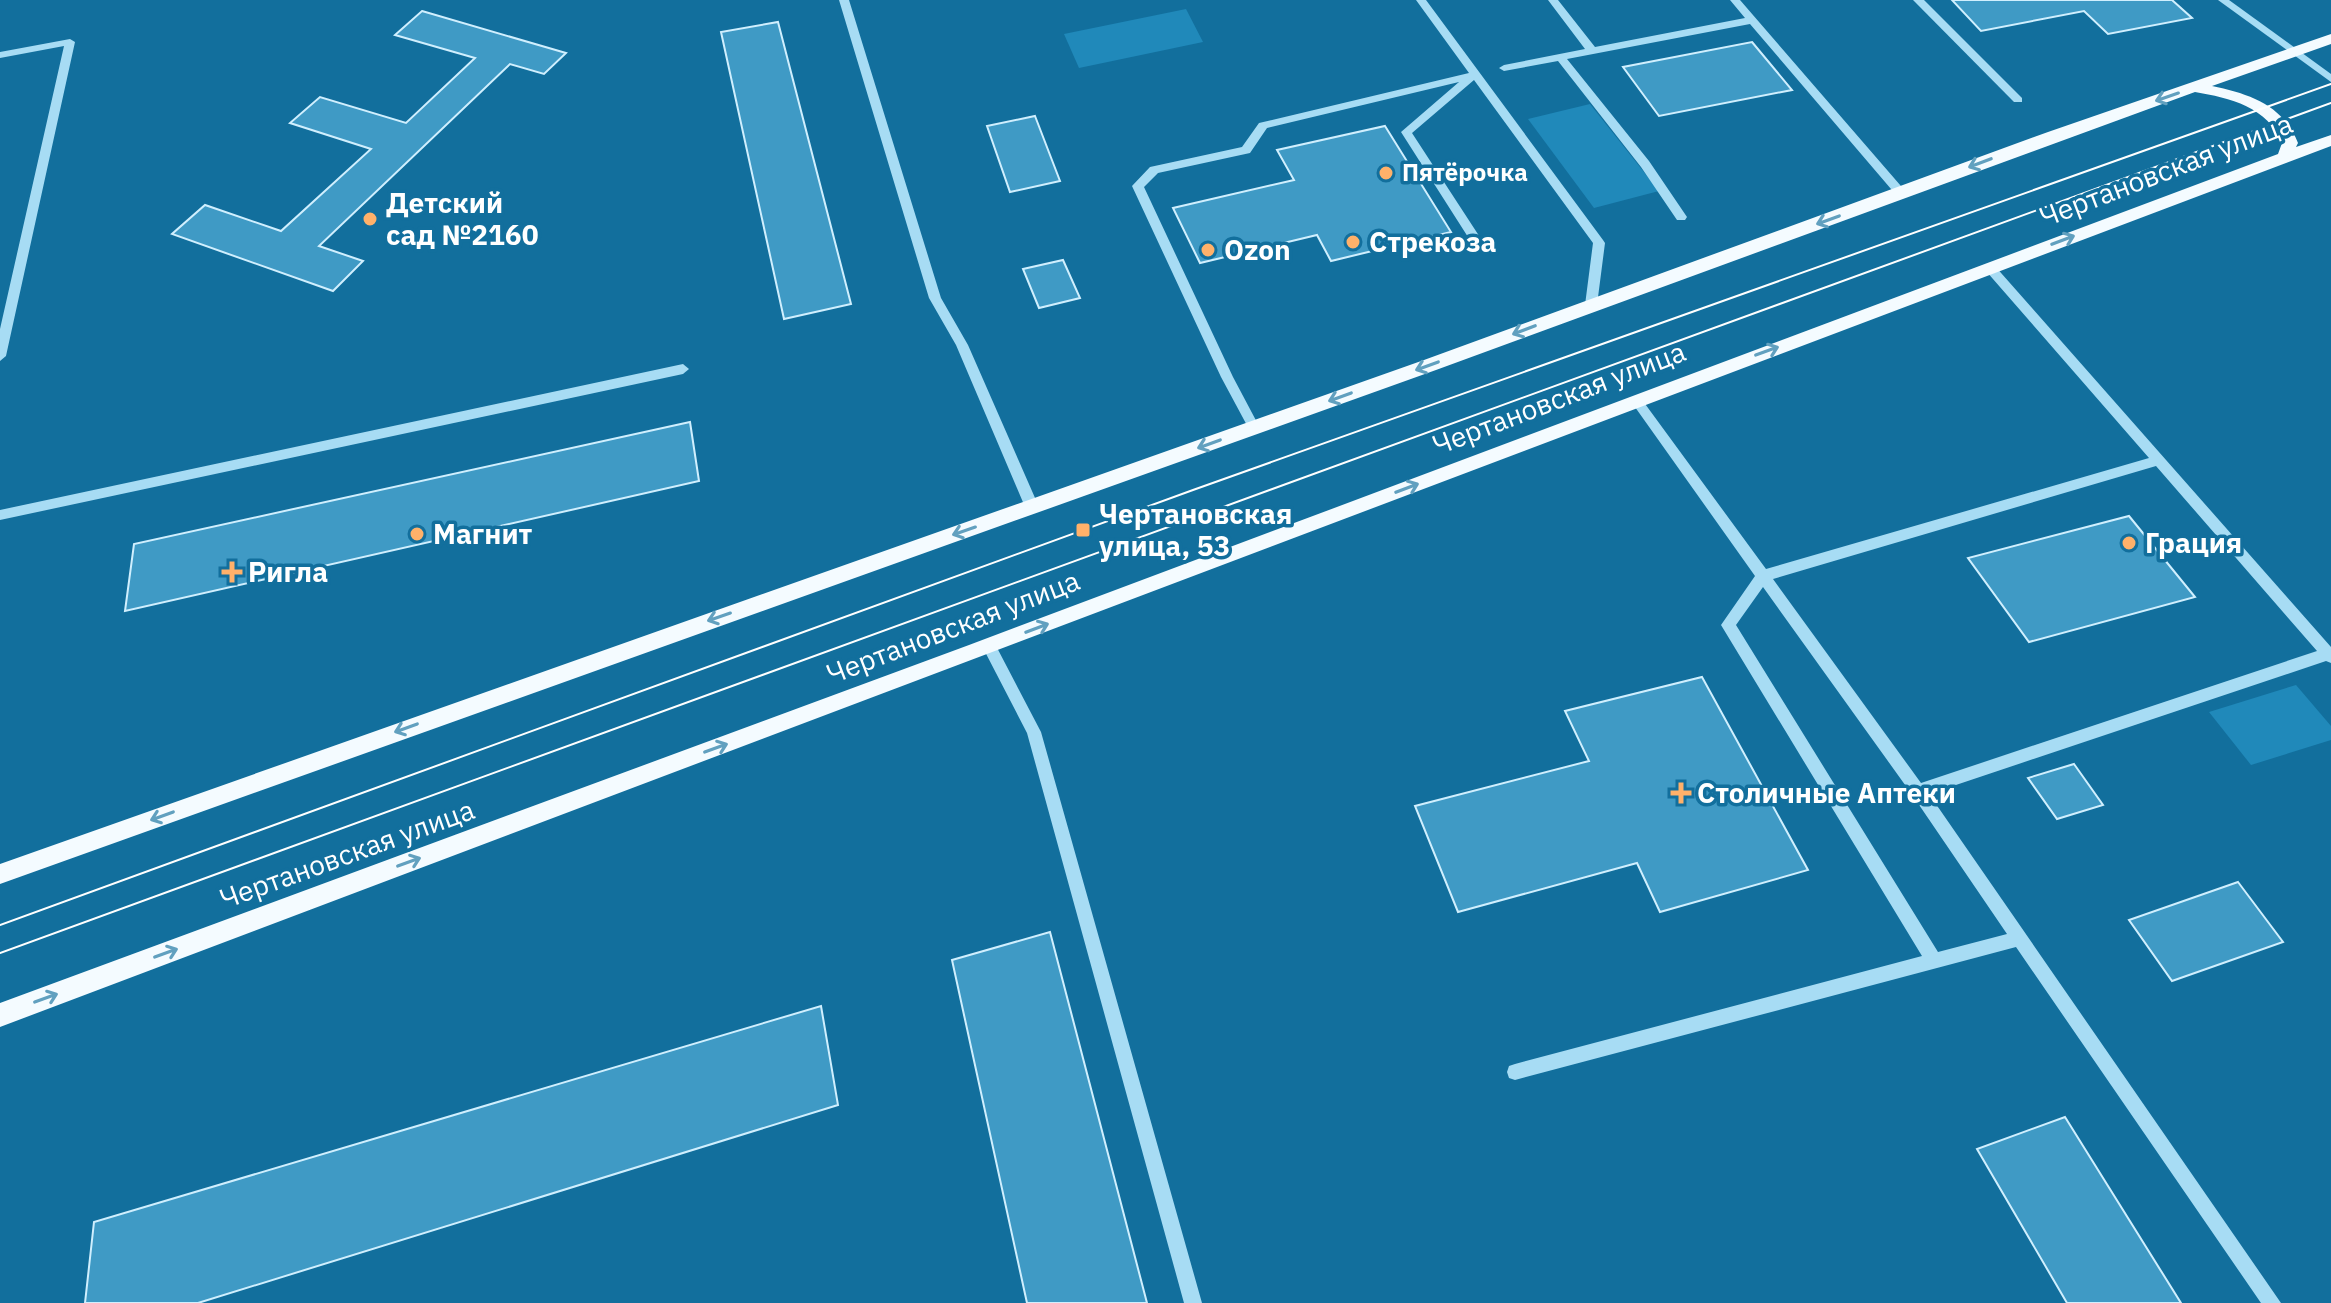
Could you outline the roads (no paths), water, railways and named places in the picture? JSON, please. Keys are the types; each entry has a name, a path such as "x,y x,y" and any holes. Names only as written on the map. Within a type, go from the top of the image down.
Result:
{"main road":[{"path":"0,874 1254,428 2331,39"},
{"path":"2195,87 2242,99 2280,122 2290,143 2285,157"},
{"name":"Чертановская улица","path":"0,1015 2331,140"}],"street":[{"path":"844,0 935,298 962,345 1032,507"},
{"path":"1421,0 1599,243 1591,305"},
{"path":"1553,0 1593,52"},
{"path":"1735,0 1901,193"},
{"path":"1918,0 2018,100"},
{"path":"2223,0 2331,79"},
{"path":"1504,68 1753,20"},
{"path":"0,55 70,42 0,356"},
{"path":"1561,58 1645,164 1681,217"},
{"path":"1474,75 1406,132 1479,245"},
{"path":"1254,428 1138,186 1154,170 1246,150 1263,125 1474,75"},
{"path":"1918,791 2330,655 1990,268"},
{"path":"0,515 683,369"},
{"path":"1636,400 1918,791 2272,1303"},
{"path":"1934,961 1728,625 1763,576 2159,460"},
{"path":"989,646 1034,732 1193,1303"},
{"path":"1515,1072 2020,938"}],"tram line":[{"path":"0,925 1193,490 2331,84"},
{"path":"0,953 2331,103"}],"place":[{"name":"Пятёрочка","path":"1386,173"},
{"name":"Детский сад №2160","path":"370,219"},
{"name":"Стрекоза","path":"1353,242"},
{"name":"Ozon","path":"1208,250"},
{"name":"Чертановская улица, 53","path":"1083,530"},
{"name":"Магнит","path":"417,534"},
{"name":"Грация","path":"2129,543"},
{"name":"Ригла","path":"232,572"},
{"name":"Столичные Аптеки","path":"1681,793"}]}
